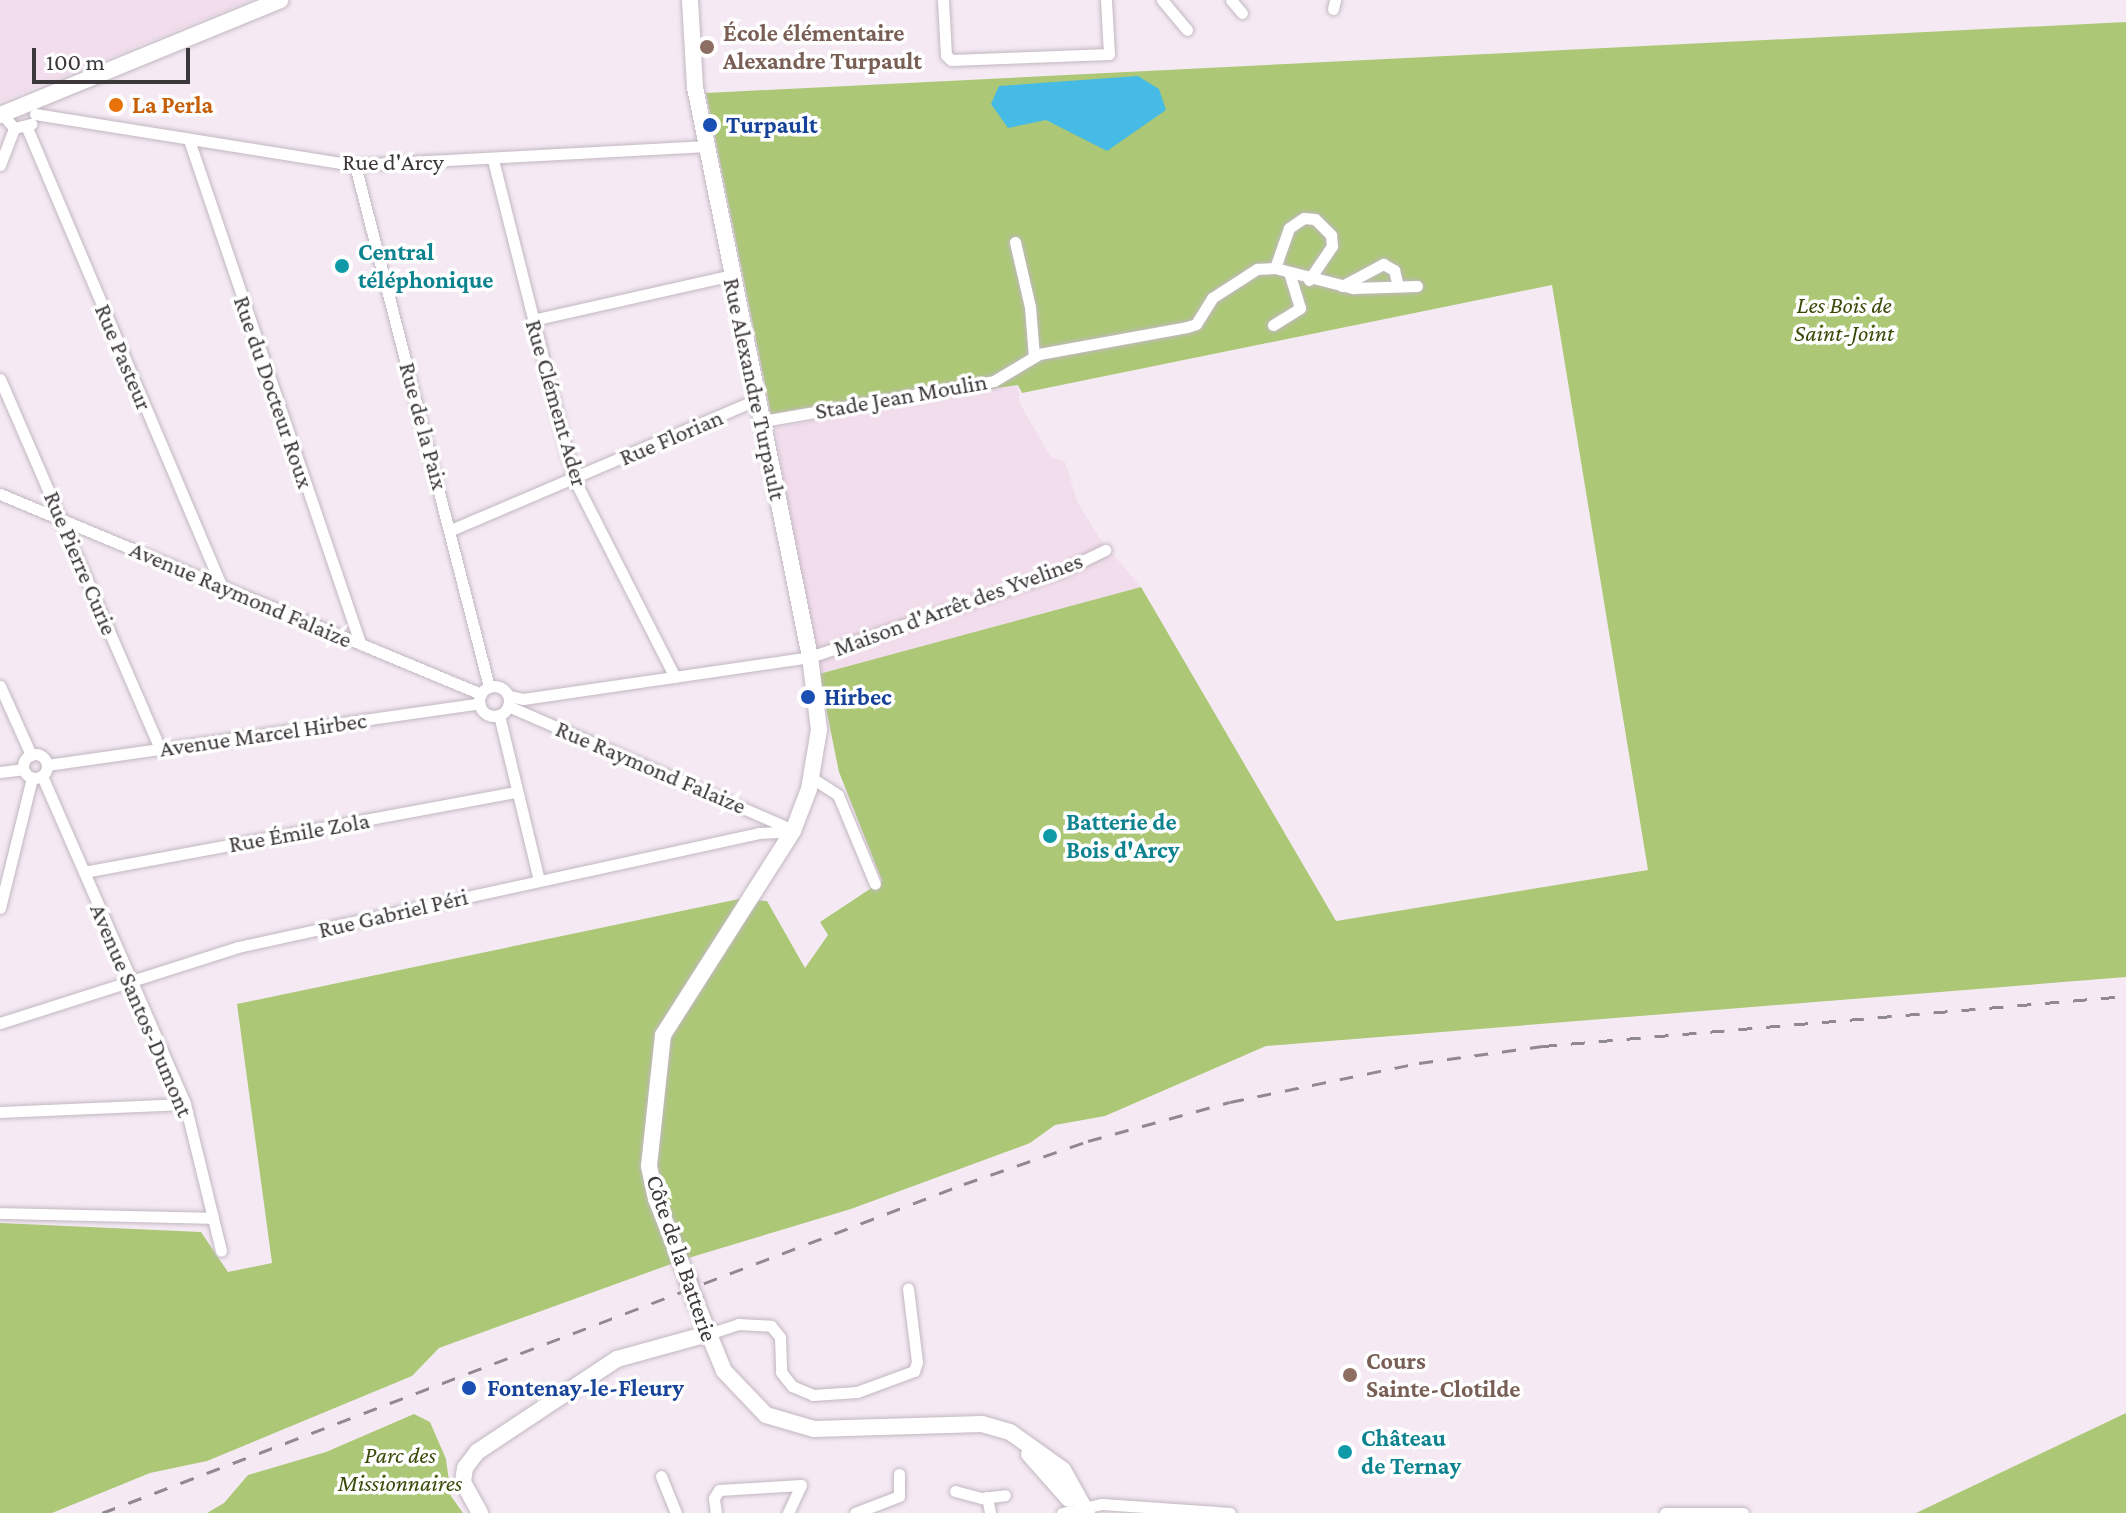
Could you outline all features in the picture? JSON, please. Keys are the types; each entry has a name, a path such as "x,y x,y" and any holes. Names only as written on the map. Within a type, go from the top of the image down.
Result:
{"main road":[{"path":"1,114 33,108 280,0"},
{"name":"Rue Alexandre Turpault","path":"690,0 695,87 810,657 819,730 812,778 793,831 776,857"},
{"name":"Côte de la Batterie","path":"776,857 663,1035 649,1166 656,1199 724,1371 747,1399 789,1425 852,1431 975,1427 1010,1432 1047,1454 1078,1512"},
{"path":"480,1513 463,1482 469,1460 617,1359 708,1334"}],"street":[{"path":"943,0 946,55 951,60 1109,54 1106,0"},
{"path":"1162,0 1187,30"},
{"path":"1231,0 1242,13"},
{"path":"0,165 33,108"},
{"name":"Rue d'Arcy","path":"33,108 189,140 355,165 493,160 706,146"},
{"name":"Rue Pasteur","path":"1,114 21,128 221,585"},
{"name":"Rue du Docteur Roux","path":"189,140 360,643"},
{"name":"Rue Clément Ader","path":"493,160 574,479 675,677"},
{"name":"Rue de la Paix","path":"355,165 451,530 483,695"},
{"path":"1309,280 1332,246 1331,235 1315,219 1304,218 1289,228 1275,268 1309,280 1342,286 1417,286"},
{"path":"1015,242 1030,307 1034,357"},
{"path":"1342,286 1383,264 1394,270 1398,286"},
{"name":"Stade Jean Moulin","path":"763,421 994,381 1034,357 1187,327 1196,324 1212,298 1257,269 1275,268"},
{"path":"1273,325 1300,308 1288,272"},
{"path":"533,320 732,275"},
{"name":"Rue Pierre Curie","path":"0,379 160,748"},
{"name":"Rue Florian","path":"451,530 758,399"},
{"name":"Avenue Raymond Falaize","path":"0,494 483,695"},
{"name":"Maison d'Arrêt des Yvelines","path":"810,657 1064,570 1105,550"},
{"path":"539,880 515,792 499,715 508,701 810,657"},
{"path":"0,686 36,772"},
{"name":"Rue Raymond Falaize","path":"483,695 503,689 508,701 793,831"},
{"path":"483,695 486,714 499,715"},
{"name":"Avenue Marcel Hirbec","path":"0,772 36,772 160,748 483,695"},
{"path":"0,908 41,756 31,755"},
{"name":"Avenue Santos-Dumont","path":"36,772 84,872 185,1104 221,1251"},
{"path":"812,778 838,795 875,884"},
{"name":"Rue Émile Zola","path":"84,872 515,792"},
{"name":"Rue Gabriel Péri","path":"0,1023 238,947 759,833 793,831"},
{"path":"0,1112 185,1104"},
{"path":"0,1213 213,1218"},
{"path":"708,1334 738,1324 771,1326 780,1337 781,1372 792,1386 813,1395 857,1392 914,1371 917,1362 908,1289"},
{"path":"855,1513 899,1496 899,1474"},
{"path":"661,1476 676,1513"},
{"path":"716,1513 714,1498 719,1490 801,1485 788,1513"},
{"path":"955,1491 987,1497 1005,1495"},
{"path":"987,1497 990,1513"},
{"path":"1078,1512 1102,1504 1230,1513"},
{"path":"1665,1513 1743,1513"}],"shaded area":[{"path":"0,0 251,0 0,102"},
{"path":"1018,385 1020,404 1051,457 1065,462 1078,503 1100,539 1141,587 819,674 775,428"}],"green space":[{"name":"Les Bois de Saint-Joint","path":"2126,22 2126,977 1266,1046 1105,1116 1055,1125 1030,1143 851,1209 685,1259 439,1348 412,1376 207,1461 150,1473 52,1513 0,1513 0,1223 201,1232 228,1272 272,1263 237,1004 739,899 767,901 805,968 828,935 820,922 882,881 839,772 819,674 1141,587 1336,921 1648,870 1552,285 1022,393 1018,385 991,389 988,377 771,414 706,93"},
{"path":"2126,1413 2126,1513 1916,1513"},
{"name":"Parc des Missionnaires","path":"414,1414 430,1422 446,1459 451,1496 463,1513 207,1513 224,1503 248,1475 326,1452"}],"water":[{"path":"1138,76 1159,89 1166,110 1107,151 1046,120 1008,128 991,104 999,86"}],"railway":[{"path":"102,1513 964,1184 1088,1141 1230,1102 1419,1063 1543,1046 2126,996"}],"place":[{"name":"École élémentaire Alexandre Turpault","path":"707,47"},
{"name":"La Perla","path":"116,105"},
{"name":"Turpault","path":"710,125"},
{"name":"Central téléphonique","path":"342,266"},
{"name":"Hirbec","path":"808,697"},
{"name":"Batterie de Bois d'Arcy","path":"1050,836"},
{"name":"Cours Sainte-Clotilde","path":"1350,1375"},
{"name":"Fontenay-le-Fleury","path":"469,1388"},
{"name":"Château de Ternay","path":"1345,1452"}]}
